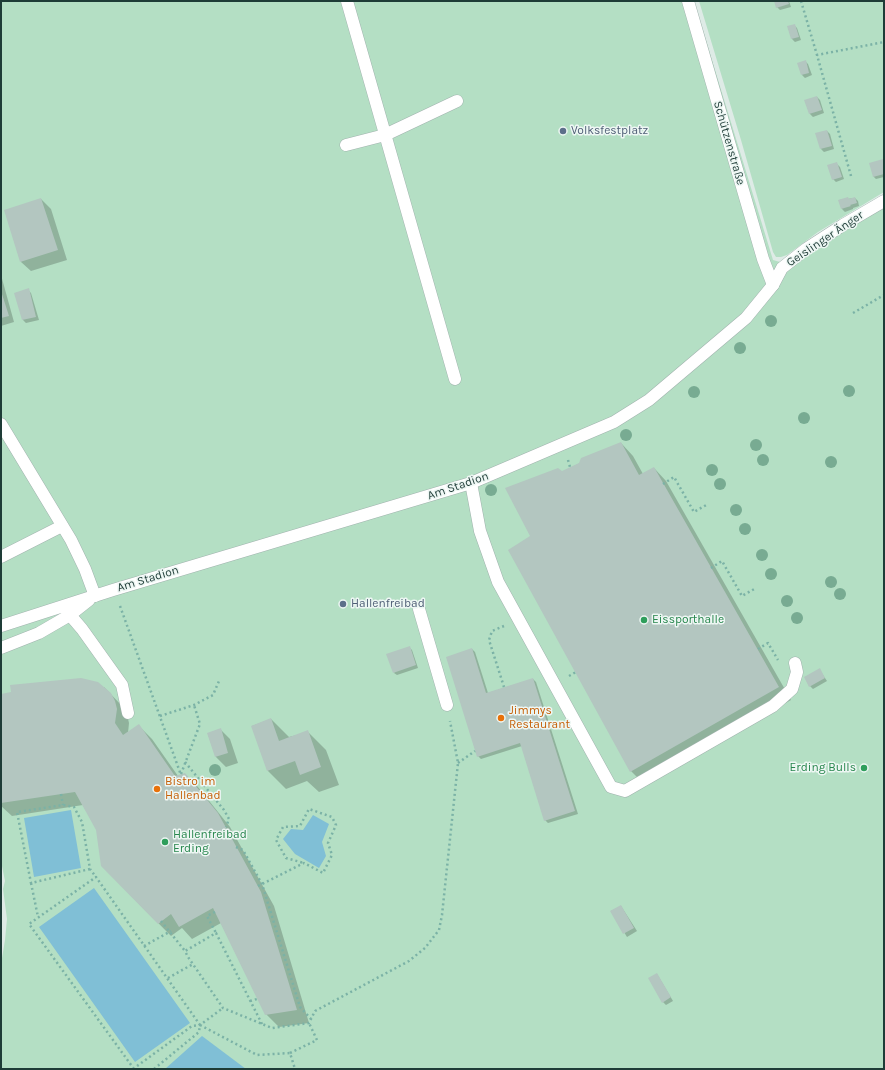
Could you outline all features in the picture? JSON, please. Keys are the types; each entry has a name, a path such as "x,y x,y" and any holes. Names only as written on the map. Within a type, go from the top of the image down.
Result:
{"street":[{"path":"347,1 455,379"},
{"name":"Schützenstraße","path":"688,1 763,259 773,285"},
{"path":"346,145 385,135 457,101"},
{"name":"Geislinger Änger","path":"773,285 782,268 806,249 884,201"},
{"name":"Am Stadion","path":"1,626 113,590 471,483 614,422 649,400 746,318 773,285"},
{"path":"1,424 62,526 85,569 95,596"},
{"path":"471,483 483,538 498,582 611,787 625,791 773,706 792,689 798,672 795,663"},
{"path":"1,557 62,526"},
{"name":"Am Stadion","path":"1,648 39,633 70,616 95,596"},
{"path":"419,609 447,705"},
{"path":"70,616 82,629 122,685 128,713"}],"path":[{"path":"801,1 851,176"},
{"path":"817,55 884,42"},
{"path":"853,313 884,295"},
{"path":"568,460 570,467"},
{"path":"663,484 674,477 694,512 708,504"},
{"path":"711,568 722,561 742,596 756,588"},
{"path":"113,590 180,774 200,724 194,705"},
{"path":"504,686 489,640 492,631 518,618"},
{"path":"758,649 768,643"},
{"path":"567,677 576,672"},
{"path":"160,716 194,705 213,695 219,681"},
{"path":"38,917 17,812 63,805 74,807 82,822 90,869 200,1025 257,1055 290,1054 316,1040 309,1023 315,1011 409,961 425,948 439,930 442,915 458,763 447,705"},
{"path":"458,763 475,751"},
{"path":"185,762 224,810 229,819 226,827"},
{"path":"61,794 63,805"},
{"path":"309,809 332,817 336,826 328,843 332,855 323,873 304,863 286,858 276,840 283,827 300,826 309,809"},
{"path":"236,847 243,850 262,884 300,1007 311,1019"},
{"path":"258,886 304,863"},
{"path":"31,883 90,869"},
{"path":"96,877 29,924 133,1069 192,1026 200,1025 223,1008"},
{"path":"215,912 207,916 262,1024"},
{"path":"161,921 171,931 223,1008 272,1028 309,1023"},
{"path":"144,946 171,931"},
{"path":"185,951 216,933"},
{"path":"168,978 193,964"},
{"path":"250,1001 257,999"},
{"path":"154,1069 199,1032 200,1025"},
{"path":"290,1054 295,1069"}],"green space":[{"path":"1,1 694,1 773,260 780,262 846,230 884,207 884,1069 1,1069 1,964 7,919 3,889 5,881 1,861"},
{"path":"699,1 884,1 884,192 818,232 787,255 781,257 776,257 773,252"}],"water":[{"path":"71,810 81,868 34,877 24,818"},
{"path":"313,815 329,824 322,842 326,856 319,868 295,854 283,839 291,829 303,830"},
{"path":"94,888 190,1023 135,1062 39,927"},
{"path":"202,1036 246,1069 165,1069"}],"building":[{"path":"774,1 788,1 789,4 776,8"},
{"path":"795,24 799,37 791,39 787,26"},
{"path":"806,60 809,73 801,75 797,63"},
{"path":"817,96 822,110 809,114 804,100"},
{"path":"827,130 832,146 820,149 815,133"},
{"path":"883,159 884,174 873,177 869,163"},
{"path":"837,162 842,177 832,180 827,165"},
{"path":"848,197 849,199 855,197 857,203 841,209 838,200"},
{"path":"41,198 58,250 20,262 4,210"},
{"path":"29,288 36,317 22,320 14,293"},
{"path":"1,291 9,316 1,318"},
{"name":"Eissporthalle","path":"621,442 639,475 654,467 779,687 630,772 508,550 530,536 505,488 558,468 562,471 579,463 581,458"},
{"path":"410,646 416,665 393,673 386,654"},
{"path":"472,648 486,693 533,678 575,811 544,821 520,743 477,757 446,657"},
{"path":"820,668 825,678 809,687 804,677"},
{"name":"Hallenfreibad Erding","path":"81,678 98,682 111,693 117,709 115,723 123,735 139,724 175,776 185,773 218,813 261,892 297,1010 265,1015 213,908 179,927 171,914 158,924 101,866 96,830 75,792 1,803 1,694 11,692 10,685"},
{"path":"271,718 279,741 308,730 321,767 300,775 295,761 267,771 251,726"},
{"path":"221,728 228,753 215,757 207,733"},
{"path":"621,905 634,928 623,934 610,911"},
{"path":"657,973 671,997 662,1003 648,978"}],"place":[{"name":"Volksfestplatz","path":"563,131"},
{"name":"Hallenfreibad","path":"343,604"},
{"name":"Eissporthalle","path":"644,620"},
{"name":"Jimmys Restaurant","path":"501,718"},
{"name":"Erding Bulls","path":"864,768"},
{"name":"Bistro im Hallenbad","path":"157,789"},
{"name":"Hallenfreibad Erding","path":"165,842"}]}
